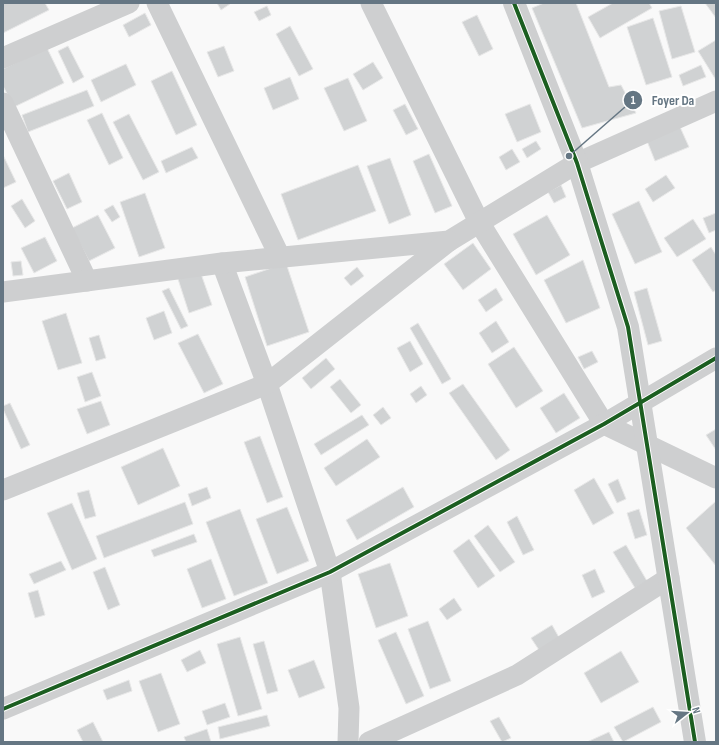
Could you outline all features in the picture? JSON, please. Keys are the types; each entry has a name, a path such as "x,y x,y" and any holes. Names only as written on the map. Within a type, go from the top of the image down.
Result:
{"street":[{"path":"3,58 129,3"},
{"path":"157,3 280,257"},
{"path":"371,3 479,222 604,424 716,478"},
{"path":"514,3 577,163 628,327 695,742"},
{"path":"3,490 267,384 449,241 479,222 577,163 716,101"},
{"path":"3,102 87,281"},
{"path":"3,292 222,263 449,241"},
{"path":"222,263 267,384 330,572 350,708 348,742"},
{"path":"3,710 330,572 604,424 716,358"},
{"path":"369,742 517,675 669,578"}],"building":[{"path":"3,3 45,3 49,10 3,33"},
{"path":"217,3 230,3 230,4 221,10"},
{"path":"544,3 576,3 609,87 621,85 636,113 582,128 532,8"},
{"path":"613,3 649,3 652,8 600,38 588,17"},
{"path":"705,3 716,3 716,18"},
{"path":"267,6 271,15 259,21 254,12"},
{"path":"681,6 695,52 672,59 659,11"},
{"path":"145,13 151,25 129,37 123,25"},
{"path":"477,15 493,49 479,56 462,22"},
{"path":"653,18 672,77 646,85 627,27"},
{"path":"290,26 313,69 299,76 276,34"},
{"path":"716,40 716,80 698,51"},
{"path":"68,46 84,77 73,83 58,51"},
{"path":"224,46 234,71 218,77 207,52"},
{"path":"47,48 64,83 14,107 3,86 3,69"},
{"path":"373,62 383,78 363,90 353,74"},
{"path":"126,64 136,85 101,102 91,80"},
{"path":"701,65 706,77 683,86 679,75"},
{"path":"172,71 197,125 176,135 151,81"},
{"path":"290,77 299,99 273,110 264,88"},
{"path":"348,78 367,121 344,131 324,88"},
{"path":"87,90 94,106 28,132 22,115"},
{"path":"405,104 418,129 406,135 393,110"},
{"path":"530,104 541,132 517,142 505,114"},
{"path":"102,113 123,158 109,165 87,120"},
{"path":"129,114 159,172 143,180 113,122"},
{"path":"680,127 689,147 655,161 647,141"},
{"path":"536,141 541,149 527,158 522,149"},
{"path":"192,147 198,158 166,173 161,161"},
{"path":"512,149 520,162 506,170 499,157"},
{"path":"429,154 452,206 435,213 413,161"},
{"path":"3,155 16,182 3,188"},
{"path":"390,158 411,215 389,224 367,166"},
{"path":"358,165 376,211 298,240 281,194"},
{"path":"69,173 82,202 67,209 53,181"},
{"path":"666,175 675,188 653,202 645,189"},
{"path":"561,185 566,197 554,203 548,192"},
{"path":"145,193 165,248 139,257 120,202"},
{"path":"22,199 35,221 25,228 11,206"},
{"path":"639,201 662,252 635,264 612,214"},
{"path":"113,205 120,217 112,222 104,210"},
{"path":"716,213 716,230 709,233 703,218"},
{"path":"98,215 115,248 89,261 72,228"},
{"path":"547,215 570,255 536,275 513,234"},
{"path":"693,219 706,239 677,257 664,238"},
{"path":"45,237 57,261 34,273 21,248"},
{"path":"473,243 491,269 463,290 444,264"},
{"path":"711,247 716,255 716,290 713,292 692,260"},
{"path":"583,260 600,308 566,323 544,280"},
{"path":"21,261 23,275 13,276 11,262"},
{"path":"286,263 309,332 267,346 245,277"},
{"path":"357,267 364,276 351,286 344,278"},
{"path":"200,271 212,305 189,313 178,279"},
{"path":"169,288 188,326 181,329 162,291"},
{"path":"496,288 503,300 486,312 478,300"},
{"path":"647,288 662,341 648,345 634,292"},
{"path":"164,311 172,333 154,340 146,318"},
{"path":"66,313 82,363 58,370 42,321"},
{"path":"496,321 509,342 492,353 479,333"},
{"path":"418,323 451,379 442,384 410,328"},
{"path":"198,334 223,384 204,393 178,343"},
{"path":"99,335 106,358 96,361 89,338"},
{"path":"410,341 423,364 410,372 397,348"},
{"path":"514,347 543,391 516,408 488,364"},
{"path":"592,351 598,362 584,369 578,357"},
{"path":"326,358 335,369 311,389 302,378"},
{"path":"92,372 101,396 85,402 77,377"},
{"path":"340,379 361,405 351,413 330,387"},
{"path":"463,384 510,450 496,460 449,393"},
{"path":"421,386 427,395 416,403 410,394"},
{"path":"564,393 580,418 556,433 540,408"},
{"path":"101,401 110,425 87,434 77,409"},
{"path":"10,403 30,445 21,449 3,409 3,406"},
{"path":"383,407 391,418 381,425 373,415"},
{"path":"362,415 369,425 321,455 314,444"},
{"path":"716,429 716,450 706,435"},
{"path":"260,436 283,497 267,503 244,442"},
{"path":"367,439 380,457 336,486 324,468"},
{"path":"163,448 180,486 138,505 121,467"},
{"path":"594,478 614,513 593,525 574,490"},
{"path":"618,479 626,499 617,503 608,484"},
{"path":"207,487 211,498 192,506 188,494"},
{"path":"403,487 414,507 357,540 346,520"},
{"path":"89,490 96,516 85,519 77,493"},
{"path":"716,501 716,566 686,528"},
{"path":"185,502 193,524 104,558 96,536"},
{"path":"72,503 97,559 72,570 47,513"},
{"path":"287,507 309,561 277,574 256,519"},
{"path":"240,509 268,583 234,596 206,522"},
{"path":"639,509 647,535 635,539 627,513"},
{"path":"517,516 534,550 523,555 507,522"},
{"path":"488,525 515,562 500,572 474,536"},
{"path":"194,534 197,542 154,557 151,550"},
{"path":"469,539 495,576 478,588 453,551"},
{"path":"626,545 647,581 635,588 613,552"},
{"path":"211,559 226,599 202,608 187,569"},
{"path":"61,561 66,570 34,584 29,574"},
{"path":"390,563 408,616 376,628 358,574"},
{"path":"105,567 120,605 108,610 93,572"},
{"path":"595,569 605,592 592,598 582,575"},
{"path":"38,590 45,615 35,618 28,593"},
{"path":"454,598 462,610 447,620 439,609"},
{"path":"428,621 451,681 430,689 408,629"},
{"path":"552,625 561,641 541,653 531,638"},
{"path":"396,632 424,696 406,704 378,640"},
{"path":"240,637 262,709 238,716 217,644"},
{"path":"264,641 278,691 267,694 253,644"},
{"path":"200,650 206,663 187,672 181,660"},
{"path":"621,651 639,682 601,703 584,673"},
{"path":"314,660 325,688 299,698 288,670"},
{"path":"161,673 180,724 158,732 139,681"},
{"path":"129,680 132,691 107,700 103,690"},
{"path":"225,703 230,717 207,725 202,711"},
{"path":"653,707 661,722 623,742 614,727"},
{"path":"267,715 270,726 220,739 218,727"},
{"path":"499,717 511,738 502,742 490,721"},
{"path":"93,722 103,742 83,742 77,730"},
{"path":"207,729 211,742 186,742 184,737"},
{"path":"609,732 614,742 587,742"}],"cycle path":[{"path":"514,3 577,163 628,327 695,742"},
{"path":"3,709 330,572 604,424 716,358"}],"place":[{"name":"Foyer Da","path":"569,156"}]}
